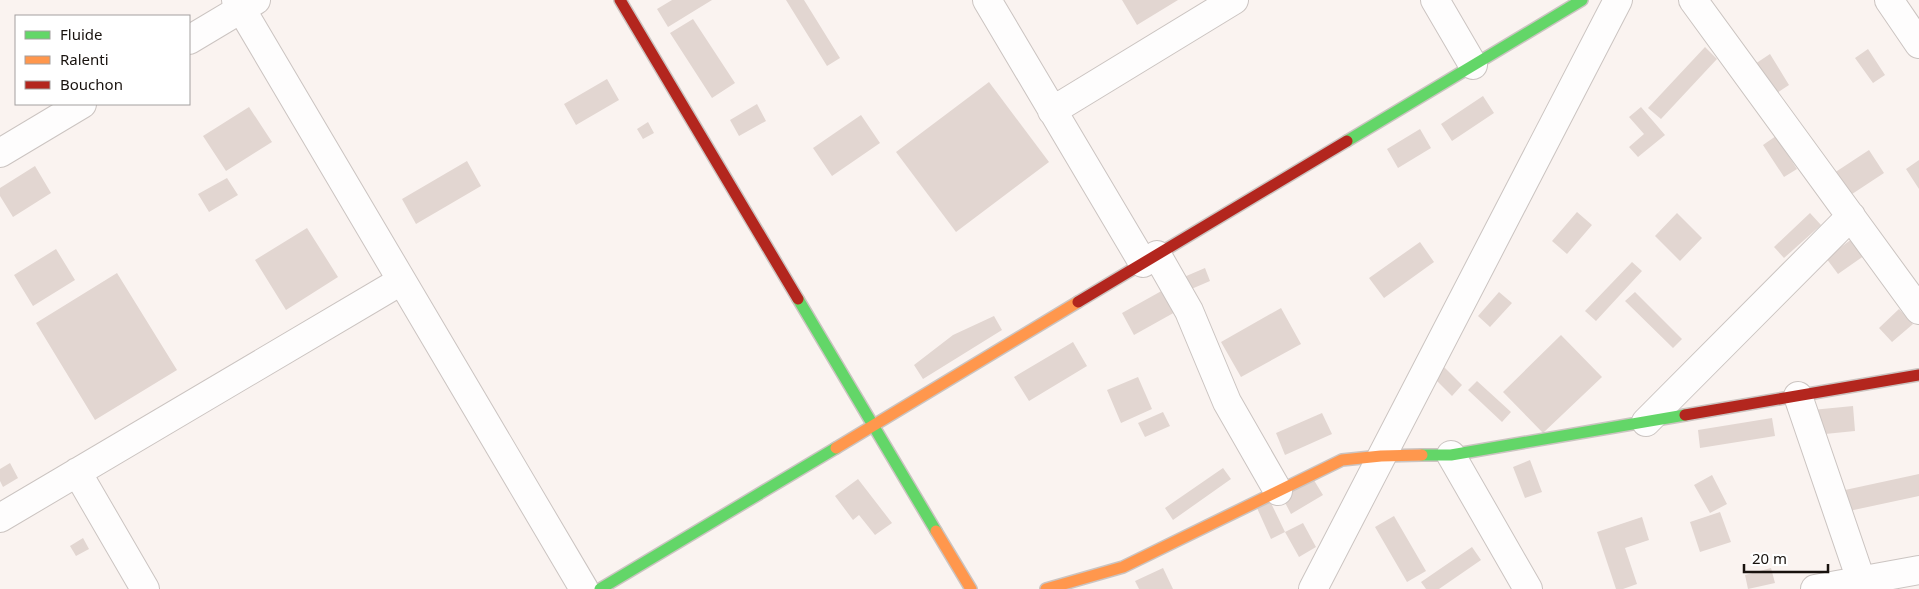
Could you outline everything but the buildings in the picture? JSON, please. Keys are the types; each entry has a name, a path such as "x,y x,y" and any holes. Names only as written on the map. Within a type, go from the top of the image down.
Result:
{"street":[{"path":"620,0 971,589"},
{"path":"987,0 1052,111 1150,259 1189,311 1227,402 1278,491"},
{"path":"1052,111 1234,0"},
{"path":"1435,0 1474,65"},
{"path":"600,589 1582,0"},
{"path":"1313,589 1618,0"},
{"path":"1693,0 1919,310"},
{"path":"1889,0 1919,44"},
{"path":"190,39 244,3 401,281 584,589"},
{"path":"0,153 80,105"},
{"path":"1646,422 1851,216"},
{"path":"0,518 401,281"},
{"path":"1046,589 1123,567 1342,460 1381,456 1451,455 1919,375"},
{"path":"1798,396 1862,585"},
{"path":"1451,455 1528,589"},
{"path":"76,472 145,589"},
{"path":"1815,589 1862,585 1919,570"}],"traffic: fast":[{"path":"1347,141 1582,0"},
{"path":"798,299 936,531"},
{"path":"1422,455 1451,455 1685,415"},
{"path":"600,589 836,448"}],"traffic: slow":[{"path":"836,448 1078,302"},
{"path":"1046,589 1123,567 1342,460 1381,456 1422,455"},
{"path":"936,531 971,589"}],"traffic: jam":[{"path":"620,0 798,299"},
{"path":"1078,302 1347,141"},
{"path":"1685,415 1919,375"}]}
